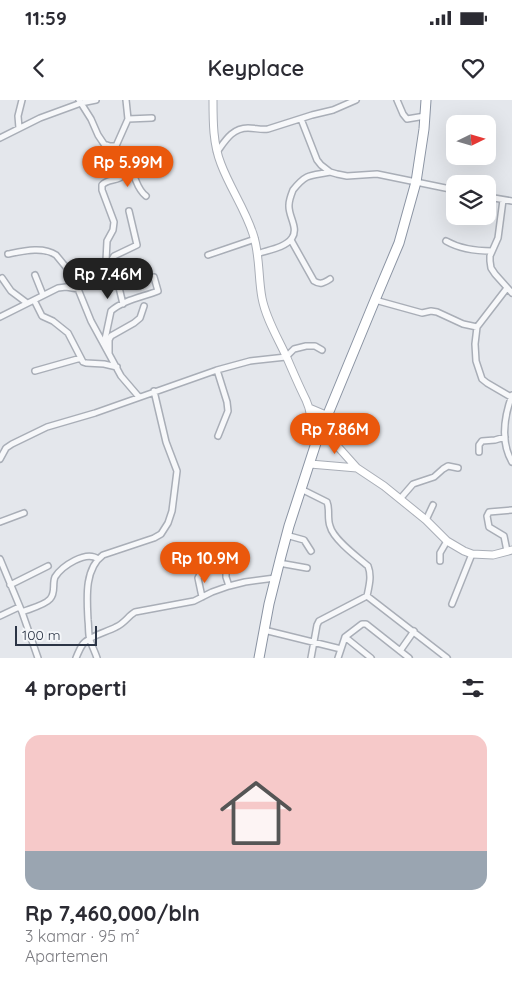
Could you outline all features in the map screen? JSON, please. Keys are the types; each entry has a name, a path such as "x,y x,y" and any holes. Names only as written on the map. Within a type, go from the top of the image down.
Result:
{"highway":[{"path":"259,658 286,535 316,443 399,243 416,182 426,116 426,100"}],"main road":[{"path":"213,100 217,152 225,175 255,239 265,309 309,408 316,443"},
{"path":"309,408 328,416"},
{"path":"322,429 357,468 384,486 426,520 448,541 472,554 494,554 510,550"},
{"path":"310,464 357,468"}],"street":[{"path":"19,128 18,116 22,100"},
{"path":"0,138 40,118 80,102 96,100"},
{"path":"126,100 128,119 116,146 117,154 125,173 121,178 104,182 102,185 102,190 114,222 113,230 107,241 106,261 100,269 82,279 78,289 91,321 121,376 140,396"},
{"path":"217,152 232,133 240,128 264,130 333,110 356,100"},
{"path":"397,100 407,119 426,116"},
{"path":"80,102 104,144 116,146"},
{"path":"128,119 152,118"},
{"path":"301,119 317,160 330,172 347,176 377,174 446,188"},
{"path":"123,165 133,174 139,190 146,196"},
{"path":"257,254 291,240 294,234 294,226 289,205 291,195 296,186 307,177 330,172"},
{"path":"496,199 512,201"},
{"path":"503,200 498,238 492,251 490,262 491,268 512,293"},
{"path":"122,304 111,261 114,256 137,245 129,211"},
{"path":"208,255 255,239"},
{"path":"291,240 314,281 322,283 330,279"},
{"path":"446,241 465,248 492,251"},
{"path":"8,254 40,250 52,252 79,283"},
{"path":"35,275 43,295"},
{"path":"104,344 111,311 122,304 158,291 154,277"},
{"path":"2,278 11,291 27,303"},
{"path":"0,317 58,288 78,289"},
{"path":"507,288 477,328 475,344 476,361 482,379 487,384 512,396 504,428 507,449 512,462"},
{"path":"34,300 42,316 53,321 68,333 83,362 117,367"},
{"path":"375,300 422,313 437,312 462,324 477,328"},
{"path":"109,354 109,340 112,336 134,324 140,318 144,306"},
{"path":"0,459 6,448 47,427 95,413 217,370 250,361 286,357 294,349 306,346 315,346 322,350"},
{"path":"35,371 81,358"},
{"path":"217,370 228,411 218,436"},
{"path":"97,658 87,600 89,576 98,558 161,534 172,511 177,471 164,434 154,391"},
{"path":"479,452 479,445 482,441 505,437"},
{"path":"400,499 413,484 434,477 448,466 458,468"},
{"path":"301,488 327,502 329,506 329,522 333,533 368,566 370,581 367,596"},
{"path":"426,520 433,505"},
{"path":"510,550 504,536 489,527 487,516 489,512 512,510"},
{"path":"0,522 24,513"},
{"path":"286,535 304,540 311,551"},
{"path":"440,561 440,553 448,541"},
{"path":"452,604 472,554"},
{"path":"0,616 50,600 54,579 63,568 73,561 86,556 98,558"},
{"path":"0,559 38,658"},
{"path":"229,586 226,568 230,562 239,561"},
{"path":"279,563 307,568"},
{"path":"10,584 48,566"},
{"path":"201,572 198,578 202,597"},
{"path":"76,658 84,642 121,624 135,612 194,601 229,586 276,578"},
{"path":"367,596 447,658"},
{"path":"311,658 319,621 367,596"},
{"path":"338,658 345,637 362,624 366,624 409,658"},
{"path":"264,630 340,649"},
{"path":"400,651 414,631"},
{"path":"345,637 371,658"}]}
